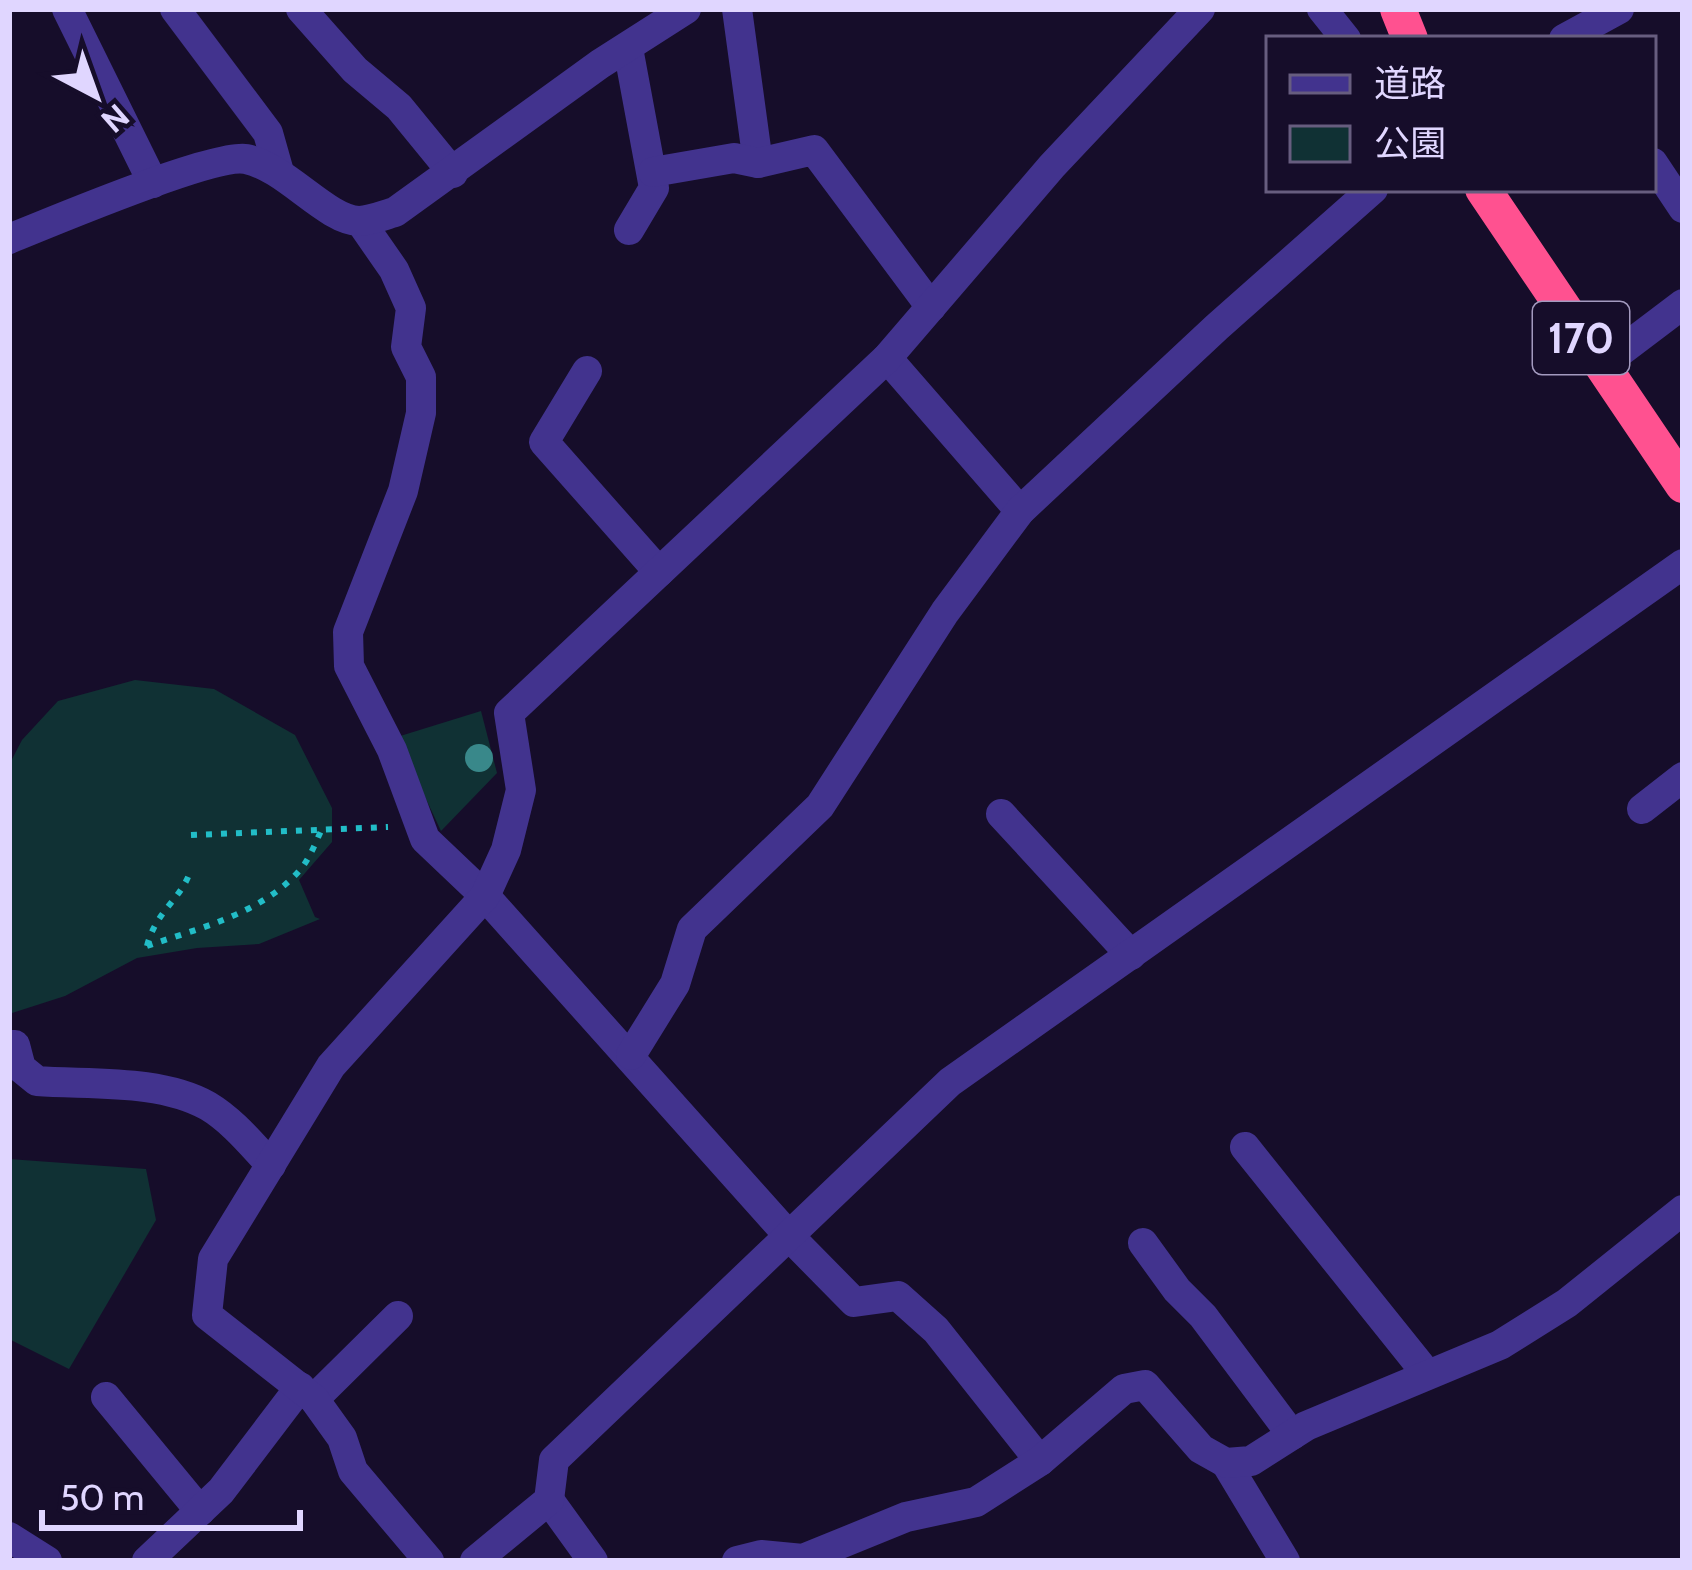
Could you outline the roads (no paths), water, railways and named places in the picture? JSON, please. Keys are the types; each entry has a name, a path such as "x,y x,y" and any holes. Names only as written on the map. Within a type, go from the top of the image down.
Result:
{"highway":[{"name":"170","path":"1485,192 1683,485"}],"street":[{"path":"67,9 153,183"},
{"path":"175,9 268,133 279,172"},
{"path":"301,9 355,70 399,107 453,173"},
{"path":"9,238 153,183 242,158 279,172 341,216 360,221 395,212 599,64 686,9"},
{"path":"737,9 758,163"},
{"path":"429,1561 353,1471 342,1438 307,1393 207,1315 213,1259 331,1066 485,896 506,850 520,790 508,713 887,358 1052,166 1200,9"},
{"path":"1322,9 1344,36"},
{"path":"1572,36 1619,9"},
{"path":"628,48 654,188 629,230"},
{"path":"653,172 734,158 758,163 814,150 931,307"},
{"path":"1656,168 1683,208"},
{"path":"631,1055 675,985 692,929 820,806 946,612 1020,511 1370,192"},
{"path":"360,221 394,270 411,308 406,347 421,377 421,413 403,491 348,632 346,651 349,666 392,750 425,839 485,896 790,1237 854,1302 898,1296 936,1330 1040,1461"},
{"path":"1601,366 1683,304"},
{"path":"887,358 1020,511"},
{"path":"587,371 544,442 659,572"},
{"path":"593,1561 549,1500 554,1460 950,1082 1683,564"},
{"path":"1642,809 1683,777"},
{"path":"1001,814 1131,955"},
{"path":"9,1046 15,1045 21,1068 38,1081 166,1091 207,1106 271,1165"},
{"path":"1244,1147 1426,1374"},
{"path":"1226,1463 1251,1461 1292,1435 1500,1345 1567,1303 1683,1210"},
{"path":"1142,1243 1292,1435"},
{"path":"147,1561 221,1491 307,1393 398,1316"},
{"path":"737,1561 761,1556 825,1556 906,1517 976,1502 1040,1461 1124,1389 1144,1385 1202,1449 1226,1463 1285,1561"},
{"path":"106,1397 200,1511"},
{"path":"475,1561 549,1500"},
{"path":"9,1537 47,1561"}]}
